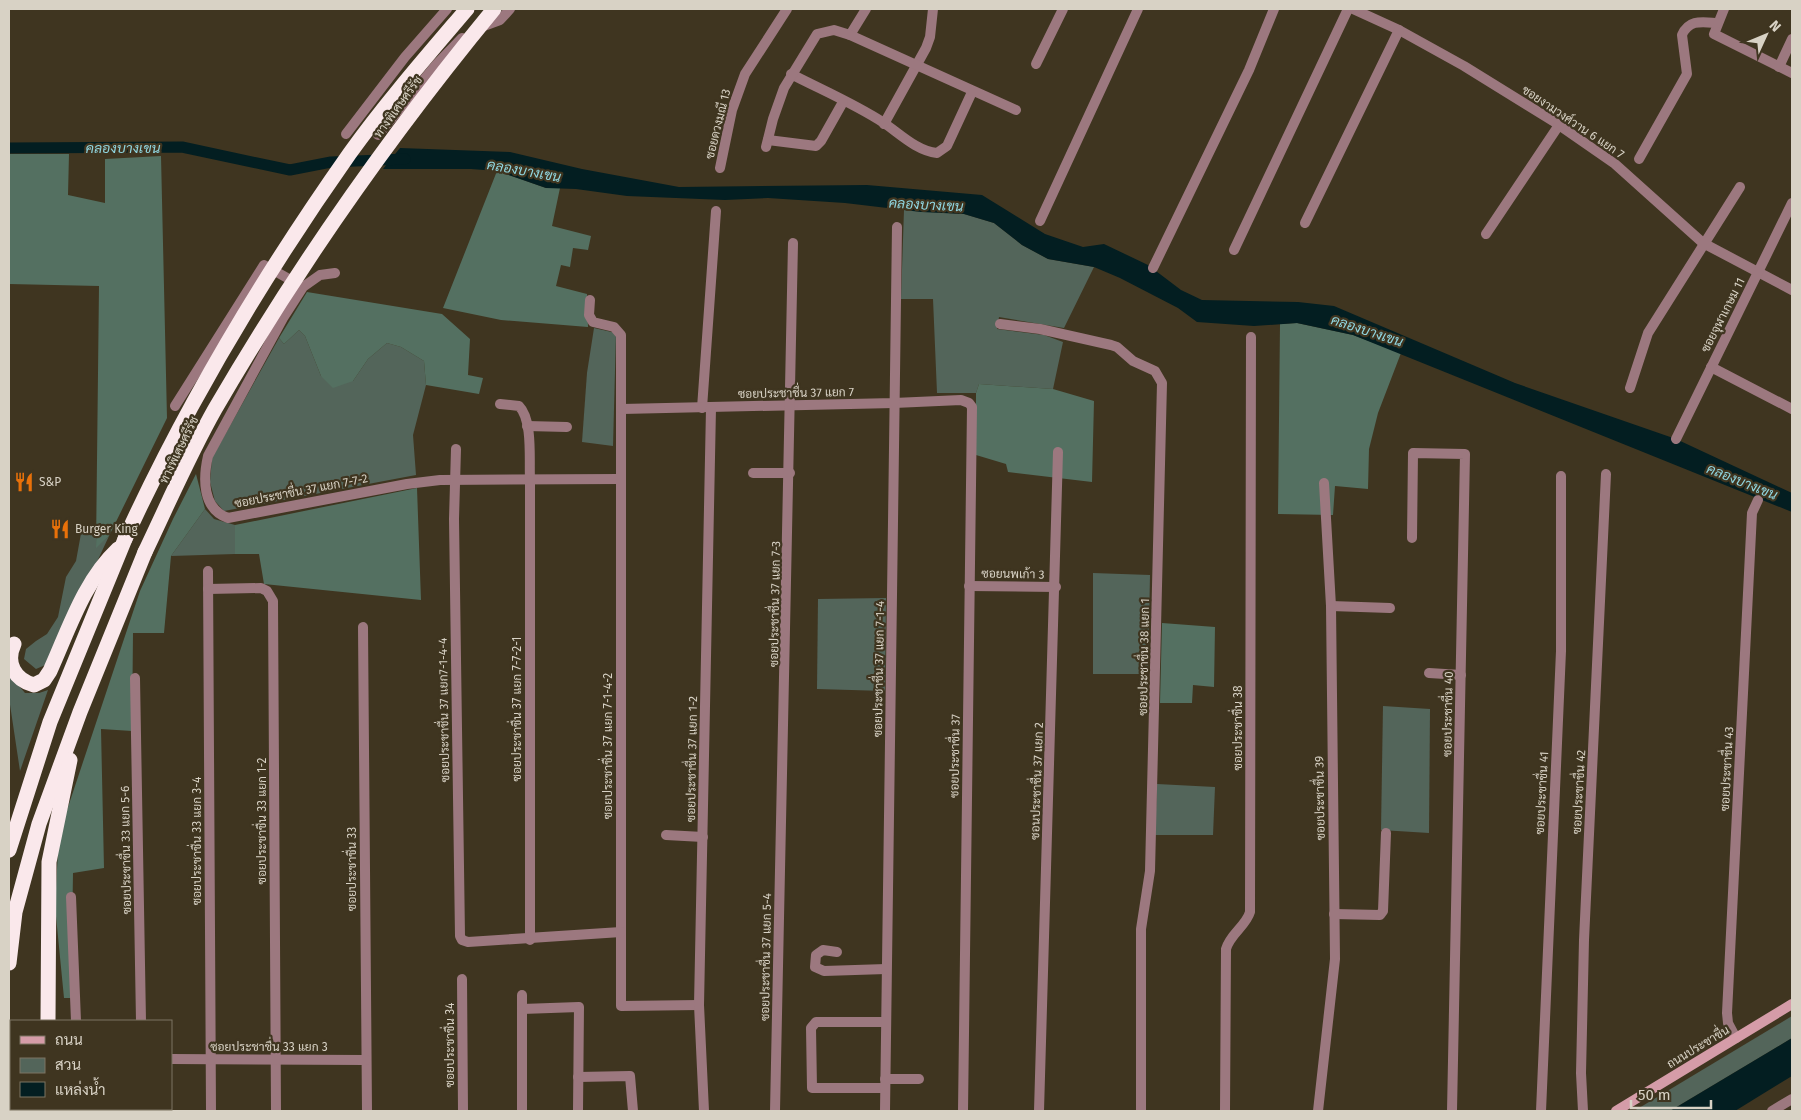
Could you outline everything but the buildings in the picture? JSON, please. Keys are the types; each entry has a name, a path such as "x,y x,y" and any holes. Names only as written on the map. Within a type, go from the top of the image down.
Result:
{"highway":[{"name":"ทางพิเศษศรีรัช","path":"9,850 50,722 124,542 188,411 287,247 352,152 467,9"},
{"name":"ทางพิเศษศรีรัช","path":"9,962 15,912 39,824 80,712 145,552 215,410 292,284 376,162 445,68 494,9"},
{"path":"14,644 11,655 13,670 17,678 34,685 44,680 88,589 103,563 124,542"},
{"path":"48,1020 49,862 80,712"},
{"path":"9,843 17,823"}],"main road":[{"name":"ถนนประชาชื่น","path":"1616,1111 1792,1004"}],"street":[{"path":"346,134 406,57 447,9"},
{"path":"378,135 436,65 467,33 500,20 510,9"},
{"name":"ซอยดวงมณี 13","path":"720,168 732,110 745,74 787,9"},
{"path":"850,35 866,9"},
{"path":"884,124 930,38 933,9"},
{"path":"1036,64 1064,9"},
{"path":"1040,221 1138,9"},
{"path":"1152,268 1249,70 1274,9"},
{"path":"1234,250 1348,9"},
{"name":"ซอยงามวงศ์วาน 6 แยก 7","path":"1353,9 1400,30 1464,66 1559,125 1616,164 1704,243 1792,290"},
{"path":"1724,9 1714,31 1717,37 1792,73"},
{"path":"1639,159 1687,74 1682,35 1684,30 1688,25 1698,22 1717,23"},
{"path":"843,102 822,141 816,146 767,144 778,102 791,74 817,34 827,30 850,35 972,92 1016,110"},
{"path":"1305,223 1400,30"},
{"path":"1779,67 1792,39"},
{"path":"791,74 884,124 903,138 931,153 937,153 947,146 972,92"},
{"path":"1486,234 1559,125"},
{"path":"1630,388 1648,333 1740,186"},
{"name":"ซอยจุฬาเกษม 11","path":"1676,439 1792,203"},
{"name":"ซอยประชาชื่น 37 แยก 1-2","path":"704,1111 699,1005 703,837 706,408 716,211"},
{"name":"ซอยประชาชื่น 37 แยก 7-1-4","path":"885,1111 897,227"},
{"name":"ซอยประชาชื่น 37 แยก 7-3","path":"782,802 790,473 793,243"},
{"path":"175,406 264,265 303,287"},
{"name":"ซอยประชาชื่น 37 แยก 7-7-2","path":"335,273 320,275 303,287 283,318 208,456 204,478 212,507 228,518 407,484 456,480 620,479"},
{"name":"ซอยประชาชื่น 37 แยก 7-1-4-2","path":"590,300 589,315 593,322 614,327 621,335 621,1006 699,1005"},
{"name":"ซอยประชาชื่น 38 แยก 1","path":"1000,324 1040,329 1117,347 1133,361 1155,371 1162,383 1150,871 1141,929 1141,1111"},
{"name":"ซอยประชาชื่น 38","path":"1225,1111 1226,949 1230,939 1249,918 1250,912 1251,337"},
{"path":"1710,367 1792,409"},
{"name":"ซอยประชาชื่น 37 แยก 7","path":"622,409 961,400 969,403"},
{"name":"ซอยประชาชื่น 37","path":"963,1111 972,411 969,403"},
{"path":"500,404 519,406 526,417 528,426 567,427"},
{"name":"ซอยประชาชื่น 37 แยก 7-7-2-1","path":"528,426 530,479 530,940"},
{"name":"ซอยประชาชื่น 37 แยก7-1-4-4","path":"456,449 454,519 458,931 462,940 468,942 530,940"},
{"name":"ซอนประชาชื่น 37 แยก 2","path":"1039,1111 1056,587 1058,452"},
{"name":"ซอยประชาชื่น 40","path":"1412,538 1413,453 1465,454 1452,1111"},
{"path":"753,473 790,473"},
{"name":"ซอยประชาชื่น 42","path":"1583,1111 1581,1073 1584,940 1606,474"},
{"name":"ซอยประชาชื่น 41","path":"1541,1111 1561,651 1561,476"},
{"name":"ซอยประชาชื่น 39","path":"1318,1111 1335,959 1331,606 1324,483"},
{"name":"ซอยประชาชื่น 43","path":"1736,1038 1728,1023 1727,1013 1752,514 1758,500"},
{"name":"ซอยประชาชื่น 33 แยก 3-4","path":"208,570 212,1111"},
{"name":"ซอยนพเก้า 3","path":"969,586 1056,587"},
{"name":"ซอยประชาชื่น 33 แยก 1-2","path":"208,589 261,588 267,591 273,602 276,1111"},
{"path":"1331,606 1390,608"},
{"name":"ซอยประชาชื่น 33","path":"363,627 367,1111"},
{"path":"1430,673 1461,675"},
{"name":"ซอยประชาชื่น 33 แยก 5-6","path":"135,678 141,1020"},
{"name":"ซอยประชาชื่น 37 แยก 5-4","path":"775,1111 782,802"},
{"path":"1334,914 1374,916 1380,915 1384,911 1386,833"},
{"path":"666,835 703,837"},
{"path":"71,897 76,1020"},
{"path":"530,940 622,932"},
{"path":"837,952 823,950 816,955 815,967 824,971 886,969"},
{"name":"ซอยประชาชื่น 34","path":"462,979 463,1111"},
{"path":"522,995 522,1111"},
{"path":"522,1009 579,1007 578,1111"},
{"path":"886,1022 816,1022 811,1028 811,1086 814,1090 919,1079"},
{"name":"ซอยประชาชื่น 33 แยก 3","path":"172,1059 366,1060"},
{"path":"578,1077 630,1076 633,1111"},
{"path":"1772,1111 1792,1099"}],"green space":[{"path":"9,154 69,154 68,195 105,203 105,159 161,156 167,418 109,536 96,548 99,286 9,284"},
{"path":"497,171 546,188 560,188 552,226 591,236 588,250 573,248 570,267 561,265 556,286 587,294 588,327 501,320 443,308"},
{"path":"904,210 964,214 994,223 1022,245 1048,259 1094,267 1064,328 999,317 997,329 1044,335 1063,342 1053,389 979,384 976,393 937,393 933,299 901,299"},
{"path":"307,292 442,314 470,339 468,375 483,378 479,394 426,385 424,361 401,347 387,343 368,359 353,381 333,388 321,376 305,336 299,330 284,344 279,338"},
{"path":"1297,323 1353,335 1401,353 1378,413 1369,449 1368,489 1335,486 1333,515 1278,514 1280,324"},
{"path":"594,328 616,333 613,446 582,442 587,373"},
{"path":"299,330 305,336 321,376 353,381 368,359 387,343 401,347 424,361 426,385 413,435 416,475 224,511 215,501 210,482 212,458 279,338 284,344"},
{"path":"979,384 1053,389 1094,401 1092,482 1008,472 1006,464 976,455 976,393"},
{"path":"196,474 205,509 171,556 164,633 133,633 132,731 101,729 104,868 73,873 71,998 64,998 55,906 58,851 65,816 140,591"},
{"path":"417,488 421,600 264,584 259,554 235,554 235,525"},
{"path":"205,509 214,519 235,525 235,554 171,556"},
{"path":"96,526 96,547 109,536 50,663 36,669 24,659 26,649 47,634 58,617 66,577 76,561 82,528"},
{"path":"1093,573 1150,575 1148,674 1093,674"},
{"path":"886,598 885,691 817,689 818,599"},
{"path":"1162,623 1215,627 1214,687 1193,685 1192,703 1160,703"},
{"path":"9,674 25,693 39,693 48,690 20,771 9,698"},
{"path":"1383,706 1430,709 1429,833 1381,830"},
{"path":"1157,784 1215,787 1213,835 1155,835"},
{"path":"1792,1016 1792,1038 1670,1111 1634,1111"}],"water":[{"path":"400,148 510,152 582,169 679,187 867,185 982,195 1045,234 1083,247 1104,244 1148,265 1181,290 1202,300 1298,302 1334,306 1515,383 1676,439 1792,493 1792,512 1353,335 1297,323 1254,326 1197,322 1178,308 1120,278 1094,267 1048,259 1022,245 994,223 964,214 921,212 845,203 768,198 725,200 627,196 576,189 546,188 497,171 471,169 383,169"},
{"path":"1792,1038 1792,1076 1735,1111 1670,1111"}],"waterway":[{"name":"คลองบางเขน","path":"9,148 182,147 290,170 331,162 405,159"}],"place":[{"name":"S&P","path":"24,482"},
{"name":"Burger King","path":"60,529"}]}
